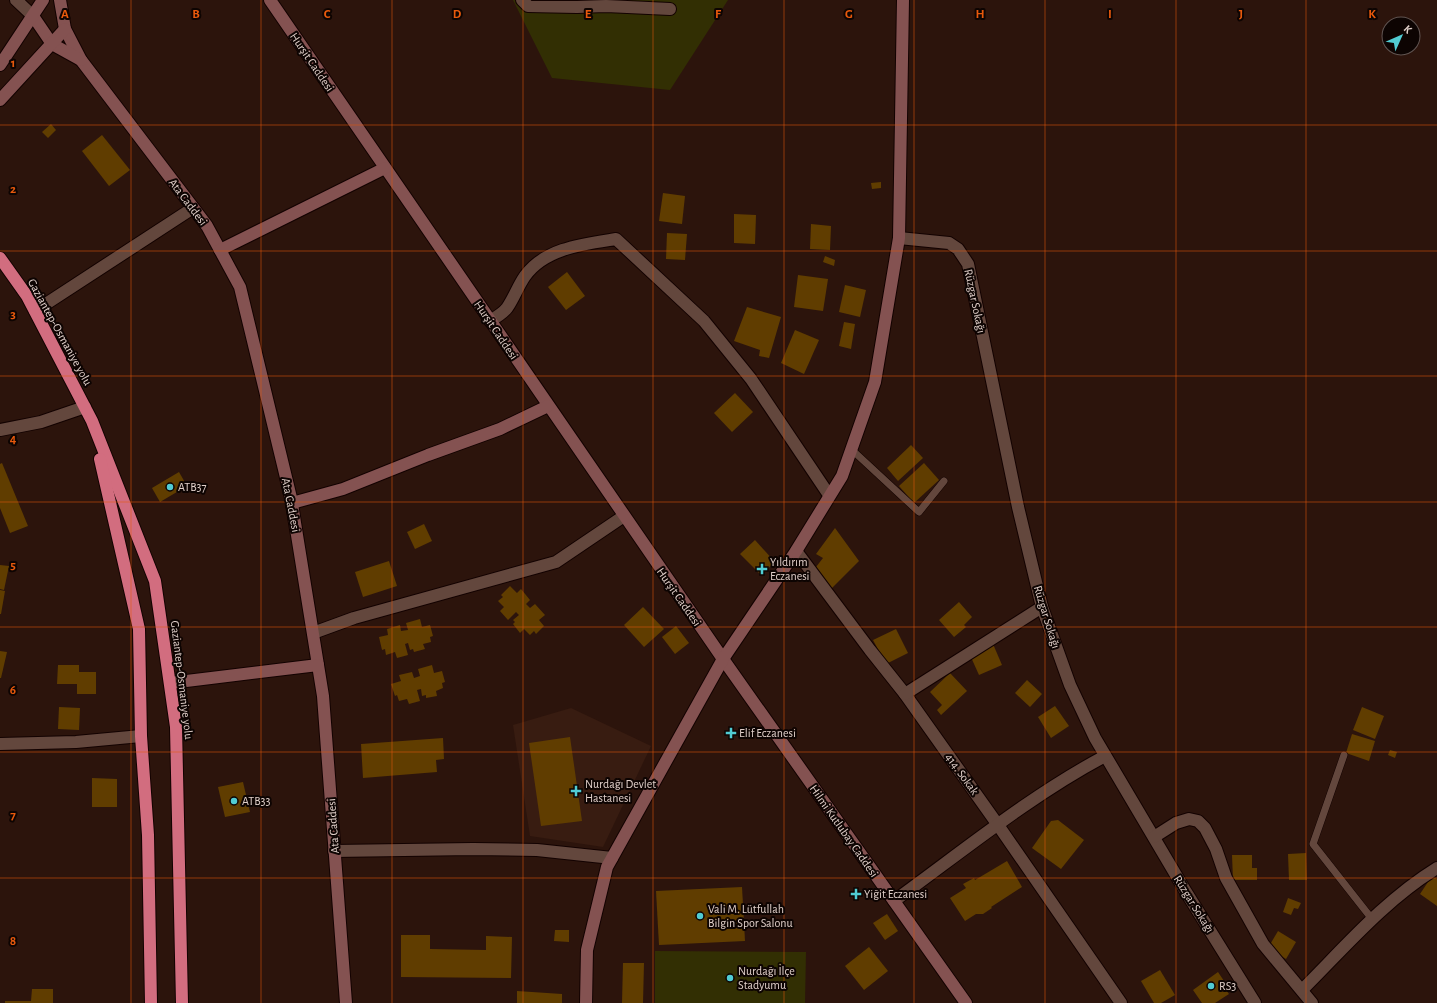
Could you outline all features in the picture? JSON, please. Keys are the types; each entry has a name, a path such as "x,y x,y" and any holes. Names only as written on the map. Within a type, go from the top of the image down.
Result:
{"highway":[{"name":"Gaziantep-Osmaniye yolu","path":"0,258 27,296 92,421 155,581 176,727 182,1003"},
{"name":"Gaziantep-Osmaniye yolu","path":"92,421 139,629 141,736 148,835 151,1003"}],"street":[{"path":"16,0 33,16 52,44 81,60"},
{"path":"0,65 44,0"},
{"path":"60,0 65,29 81,60"},
{"name":"Hurşit Caddesi","path":"270,0 723,659"},
{"path":"522,0 528,6 606,6 670,10"},
{"path":"586,1003 587,950 607,867 723,659 796,552 829,495 842,476 875,382 899,238 903,0"},
{"path":"0,100 65,29"},
{"name":"Ata Caddesi","path":"81,60 207,226 240,287 292,503 323,696 346,1003"},
{"path":"220,250 385,168"},
{"path":"35,311 193,208"},
{"name":"Rüzgar Sokağı","path":"899,238 949,243 958,249 968,264 1018,507 1042,607 1070,685 1084,717 1105,756 1186,892 1255,1003"},
{"path":"490,321 506,309 526,275 540,260 566,248 616,239 704,321 750,379 829,495"},
{"path":"292,503 343,489 428,455 500,429 548,406"},
{"path":"0,430 41,422 84,407"},
{"path":"313,633 354,618 556,562 624,516"},
{"name":"414. Sokak","path":"796,552 905,694 1121,1003"},
{"path":"905,694 1042,607"},
{"name":"Hilmi Kutlubay Caddesi","path":"723,659 966,1003"},
{"path":"170,683 318,665"},
{"path":"0,744 76,742 141,736"},
{"path":"894,901 1056,784 1105,756"},
{"path":"1154,837 1176,823 1189,819 1198,822 1205,828 1216,849 1226,878 1263,944 1312,1003"},
{"path":"334,851 508,849 548,851 563,854 612,858"},
{"path":"1302,990 1372,919 1437,868"}],"lane":[{"path":"851,449 919,512 944,481"},
{"path":"1344,755 1313,844 1372,919"}],"shaded area":[{"path":"513,0 728,0 670,90 552,78"},
{"name":"Nurdağı Devlet Hastanesi","path":"571,708 651,746 603,847 530,836 513,725"},
{"name":"Nurdağı İlçe Stadyumu","path":"655,951 806,952 805,1003 655,1003"}],"building":[{"path":"51,124 56,130 48,138 42,132"},
{"path":"102,135 130,170 109,186 82,151"},
{"path":"881,182 881,188 872,189 871,183"},
{"path":"663,193 685,196 682,224 659,221"},
{"path":"734,214 756,215 755,244 734,243"},
{"path":"811,224 831,226 830,250 810,249"},
{"path":"667,233 687,234 685,260 666,259"},
{"path":"825,256 835,260 834,266 823,262"},
{"path":"567,272 585,296 566,310 548,287"},
{"path":"798,275 828,279 823,311 794,307"},
{"path":"845,285 866,290 860,317 839,312"},
{"path":"747,307 781,317 769,358 759,356 760,350 734,341"},
{"path":"844,322 855,324 851,349 839,346"},
{"path":"795,330 819,340 804,374 781,363"},
{"path":"735,393 753,412 732,432 714,413"},
{"path":"911,445 923,458 898,481 887,468"},
{"path":"2,463 28,526 10,533 0,508 0,464"},
{"path":"924,463 939,480 914,503 899,486"},
{"name":"ATB37","path":"179,472 187,486 160,502 152,488"},
{"path":"424,524 432,541 415,549 407,532"},
{"path":"835,528 859,561 831,589 816,567 823,558 816,554"},
{"path":"755,540 775,562 761,575 740,554"},
{"path":"389,561 397,586 363,597 355,572"},
{"path":"0,565 9,566 4,590 0,589"},
{"path":"510,586 517,593 521,589 530,600 526,604 530,608 535,604 545,615 539,620 544,626 536,634 534,631 530,635 524,629 520,633 513,624 515,622 513,620 519,615 516,612 508,620 500,611 504,607 498,601 503,597 501,595"},
{"path":"0,590 5,591 1,614 0,614"},
{"path":"959,602 972,617 964,625 966,627 954,637 939,620"},
{"path":"643,607 664,629 644,647 624,625"},
{"path":"420,619 422,627 430,625 433,636 430,637 431,642 423,644 425,649 414,652 413,649 410,650 408,643 405,644 408,655 397,658 395,652 386,655 385,649 382,650 379,637 388,635 387,629 400,625 401,631 408,630 406,623"},
{"path":"676,626 689,643 675,654 662,637"},
{"path":"896,629 908,653 886,664 873,640"},
{"path":"993,644 1002,665 979,675 970,655"},
{"path":"0,651 7,652 1,678 0,678"},
{"path":"58,665 79,665 79,672 96,672 96,694 77,694 77,684 57,684"},
{"path":"432,665 434,673 442,671 445,682 442,683 443,688 436,691 437,696 426,698 426,695 422,696 421,689 417,690 420,701 409,704 407,699 399,701 397,695 395,696 391,684 401,681 399,675 412,672 414,678 420,676 418,669"},
{"path":"950,673 967,691 941,715 937,710 942,705 930,692"},
{"path":"1027,680 1042,694 1030,707 1015,693"},
{"path":"1055,706 1069,726 1051,738 1038,717"},
{"path":"59,707 80,708 79,730 58,729"},
{"path":"1362,707 1384,716 1375,739 1353,730"},
{"path":"1352,734 1375,741 1369,761 1346,753"},
{"path":"570,737 582,821 541,826 529,743"},
{"path":"443,738 444,759 436,760 437,772 363,778 361,744"},
{"path":"1390,750 1397,752 1395,758 1388,755"},
{"path":"92,778 117,779 117,807 92,807"},
{"name":"ATB33","path":"243,782 250,812 225,817 218,787"},
{"path":"1058,820 1084,840 1061,869 1032,848 1051,821"},
{"path":"1306,853 1307,880 1289,880 1288,854"},
{"path":"1232,855 1252,855 1252,868 1257,868 1257,880 1233,880"},
{"path":"1007,861 1022,887 991,907 992,908 983,914 976,914 965,921 950,898 966,888 963,884 974,878 975,880"},
{"path":"1432,876 1437,879 1437,906 1420,894"},
{"name":"Vali M. Lütfullah Bilgin Spor Salonu","path":"742,887 745,941 659,945 656,891"},
{"path":"1288,898 1301,903 1298,909 1294,908 1291,915 1283,912"},
{"path":"887,914 898,931 885,940 873,923"},
{"path":"555,930 569,930 569,942 554,941"},
{"path":"1278,931 1296,942 1286,959 1268,948"},
{"path":"401,935 430,935 430,949 486,950 486,936 512,937 511,978 401,977"},
{"path":"869,947 888,971 864,990 845,966"},
{"path":"623,963 644,963 643,1003 622,1003"},
{"path":"1160,970 1175,995 1161,1003 1154,1003 1141,981"},
{"name":"RS3","path":"1218,972 1224,981 1221,983 1229,994 1215,1003 1202,1003 1193,990"},
{"path":"32,989 53,989 53,1003 5,1003 5,1001 31,1001"},
{"path":"517,991 562,994 562,1003 517,1003"}],"place":[{"name":"ATB37","path":"170,487"},
{"name":"Yıldırım Eczanesi","path":"762,569"},
{"name":"Elif Eczanesi","path":"731,733"},
{"name":"Nurdağı Devlet Hastanesi","path":"576,791"},
{"name":"ATB33","path":"234,801"},
{"name":"Yiğit Eczanesi","path":"856,894"},
{"name":"Vali M. Lütfullah Bilgin Spor Salonu","path":"700,916"},
{"name":"Nurdağı İlçe Stadyumu","path":"730,978"},
{"name":"RS3","path":"1211,986"}]}
